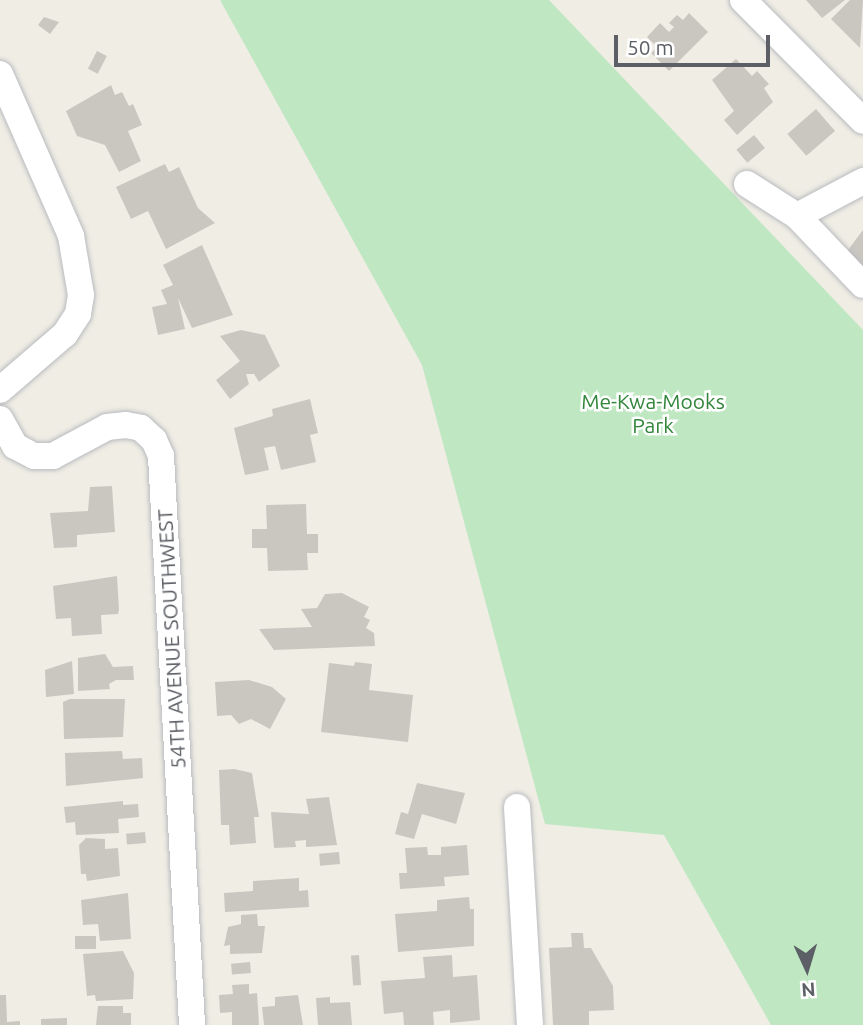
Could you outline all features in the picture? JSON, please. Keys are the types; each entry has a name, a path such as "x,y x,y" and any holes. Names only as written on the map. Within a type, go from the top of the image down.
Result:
{"street":[{"path":"743,0 863,121"},
{"path":"0,74 71,236 81,295 78,314 65,334 0,390"},
{"path":"797,216 863,181"},
{"path":"747,184 797,216 863,285"},
{"name":"54TH AVENUE SOUTHWEST","path":"0,419 15,446 34,456 53,456 107,427 126,425 141,428 155,440 161,456 192,1025"},
{"path":"517,807 530,1025"}],"green space":[{"name":"Me-Kwa-Mooks Park","path":"220,0 549,0 863,330 863,1025 771,1025 664,835 545,824 422,365"}],"building":[{"path":"806,0 845,0 822,18"},
{"path":"850,0 863,0 860,48 831,19"},
{"path":"689,13 708,32 669,71 651,53 657,47 647,37 660,23 669,32 674,27 669,23 677,15 683,20"},
{"path":"44,17 59,22 50,34 38,25"},
{"path":"97,51 107,56 98,74 88,69"},
{"path":"736,59 752,76 757,71 769,84 764,88 773,102 737,135 724,120 734,111 712,80"},
{"path":"111,85 115,95 122,92 129,106 133,104 142,125 128,131 141,161 119,172 105,145 77,136 66,111"},
{"path":"816,109 835,131 806,156 787,134"},
{"path":"754,135 765,148 747,163 736,150"},
{"path":"165,164 169,172 179,167 198,208 215,223 166,249 148,211 131,219 116,187"},
{"path":"863,230 863,268 848,250"},
{"path":"202,245 233,315 192,328 178,298 185,329 158,335 152,307 167,304 161,290 173,285 163,265"},
{"path":"241,330 265,335 280,366 259,382 254,374 246,374 249,384 230,399 216,380 240,361 220,336"},
{"path":"310,399 318,433 310,435 316,462 281,470 275,446 264,448 269,470 245,475 234,428 273,416 272,409"},
{"path":"112,486 115,532 77,535 77,547 54,548 50,513 88,511 90,487"},
{"path":"306,504 307,534 318,534 318,553 307,553 308,570 268,571 267,548 252,548 252,529 267,529 266,505"},
{"path":"117,576 118,614 101,615 102,634 72,636 71,618 56,619 53,586"},
{"path":"342,593 369,607 364,617 370,620 366,628 374,633 375,646 274,650 259,629 312,627 301,609 317,608 325,594"},
{"path":"105,654 113,667 133,666 134,680 116,680 109,684 110,689 78,691 78,658"},
{"path":"72,661 74,694 46,697 45,670"},
{"path":"355,662 372,664 369,690 413,695 408,742 321,732 329,663 354,666"},
{"path":"249,680 272,687 286,699 270,729 251,719 239,724 231,715 217,716 215,682"},
{"path":"70,699 125,699 123,737 64,739 63,702"},
{"path":"122,751 123,759 142,758 143,778 66,786 65,753"},
{"path":"234,769 252,773 259,817 254,817 256,843 230,845 229,825 221,825 219,770"},
{"path":"417,783 465,793 456,824 422,814 414,839 395,834 401,812 408,814"},
{"path":"329,797 337,845 306,847 306,840 295,841 296,847 274,848 271,812 309,814 306,799"},
{"path":"123,801 123,805 138,804 139,817 118,819 119,833 76,835 75,822 66,823 64,807"},
{"path":"145,832 146,843 127,845 126,834"},
{"path":"86,838 105,839 105,849 118,848 120,876 87,881 86,874 81,874 79,845"},
{"path":"467,845 469,875 444,877 445,886 400,889 399,873 407,873 405,848 427,847 428,855 441,855 441,847"},
{"path":"339,852 340,864 320,866 319,854"},
{"path":"299,878 299,891 308,890 309,907 225,912 224,893 253,891 253,881"},
{"path":"128,893 131,939 100,941 98,924 83,925 81,900"},
{"path":"469,897 470,909 474,909 474,946 398,952 395,914 437,911 437,900"},
{"path":"257,914 258,926 265,926 262,953 230,954 230,945 224,946 228,927 241,924 241,915"},
{"path":"571,933 583,933 584,948 591,948 613,986 614,1010 589,1011 589,1025 553,1025 549,948 572,947"},
{"path":"75,936 96,936 96,949 75,949"},
{"path":"123,951 134,973 133,999 96,1001 95,995 87,996 83,954"},
{"path":"359,955 361,985 353,985 351,956"},
{"path":"452,955 453,977 477,975 480,1020 450,1023 450,1010 433,1012 434,1025 404,1025 403,1012 384,1014 381,981 425,978 423,957"},
{"path":"250,962 251,973 232,975 231,964"},
{"path":"249,984 249,994 257,993 259,1025 232,1025 232,1012 220,1013 219,995 233,994 232,985"},
{"path":"0,995 6,995 7,1022 20,1021 20,1025 0,1025"},
{"path":"298,995 303,1025 264,1025 262,1007 275,1006 275,997"},
{"path":"330,997 330,1003 350,1002 352,1025 318,1025 316,998"},
{"path":"98,1006 123,1006 123,1013 131,1013 131,1025 96,1025"},
{"path":"67,1018 67,1025 41,1025 41,1019"}]}
